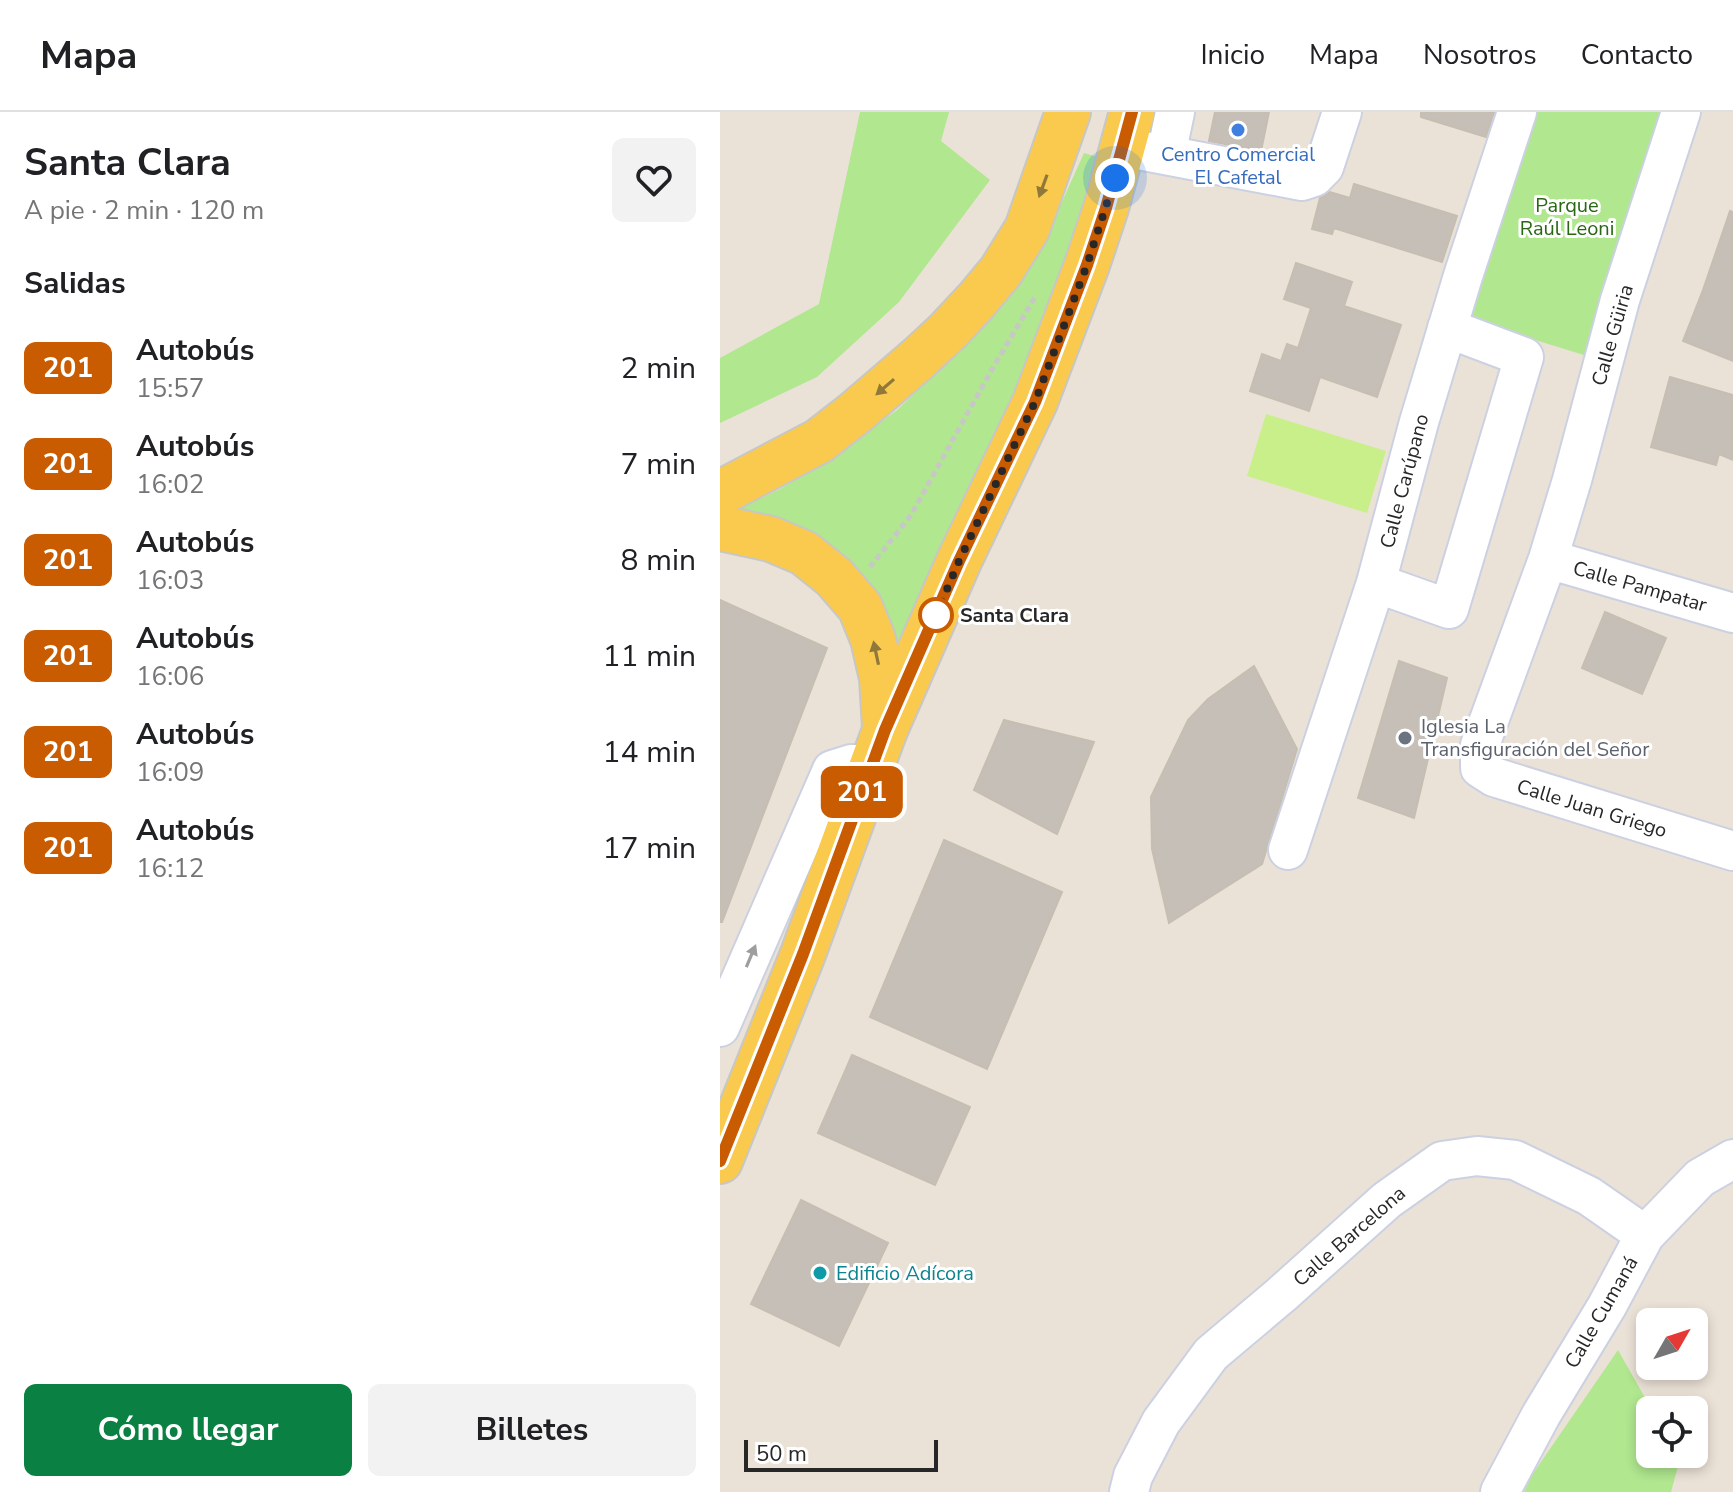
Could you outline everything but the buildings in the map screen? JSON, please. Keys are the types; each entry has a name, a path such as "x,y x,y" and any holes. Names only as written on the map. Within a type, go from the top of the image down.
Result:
{"main road":[{"path":"720,493 819,441 919,358 976,301 1001,271 1027,229 1068,112"},
{"path":"720,1161 803,954 879,747 959,561 1035,402 1087,265 1127,130"},
{"path":"720,528 771,539 804,553 834,577 860,607 873,639 882,678 879,747"}],"street":[{"path":"1166,155 1175,112"},
{"path":"1127,130 1166,155 1302,181 1314,177 1324,167 1342,112"},
{"name":"Calle Carúpano","path":"1288,850 1393,588 1419,422 1517,112"},
{"name":"Calle Güiria","path":"1548,559 1620,300 1681,112"},
{"path":"1393,588 1449,609 1524,357 1447,328"},
{"name":"Calle Pampatar","path":"1548,559 1733,613"},
{"name":"Calle Juan Griego","path":"1548,559 1480,745 1480,768 1494,777 1733,851"},
{"path":"770,1037 722,1023 832,770 851,764 879,747"},
{"name":"Calle Barcelona","path":"1129,1492 1133,1476 1161,1422 1211,1354 1387,1200 1442,1161 1477,1156 1515,1160 1589,1196 1645,1235"},
{"name":"Calle Cumaná","path":"1500,1492 1645,1235 1700,1178 1733,1159"}],"path":[{"path":"868,570 911,515 1036,296"}],"green space":[{"path":"860,112 949,112 941,141 990,180 899,302 817,377 720,423 720,358 819,304"},
{"name":"Parque Raúl Leoni","path":"1535,112 1663,112 1587,356 1471,320"},
{"path":"1084,153 1104,159 1084,229 905,660 733,512 780,489 835,456 897,410 966,344 1014,291 1046,237"},
{"path":"1266,414 1386,451 1367,513 1247,476"},
{"path":"1618,1350 1644,1396 1636,1396 1636,1468 1678,1468 1671,1492 1524,1492 1532,1475"}],"bus line":[{"name":"201","path":"720,1161 803,954 885,730 959,561 1035,402 1087,265 1132,112"}],"place":[{"name":"Centro Comercial El Cafetal","path":"1238,130"},
{"name":"Santa Clara","path":"936,615"},
{"name":"Iglesia La Transfiguración del Señor","path":"1405,738"},
{"name":"Edificio Adícora","path":"820,1273"}],"route":[{"path":"936,615 1035,402 1087,265 1115,178"}]}
